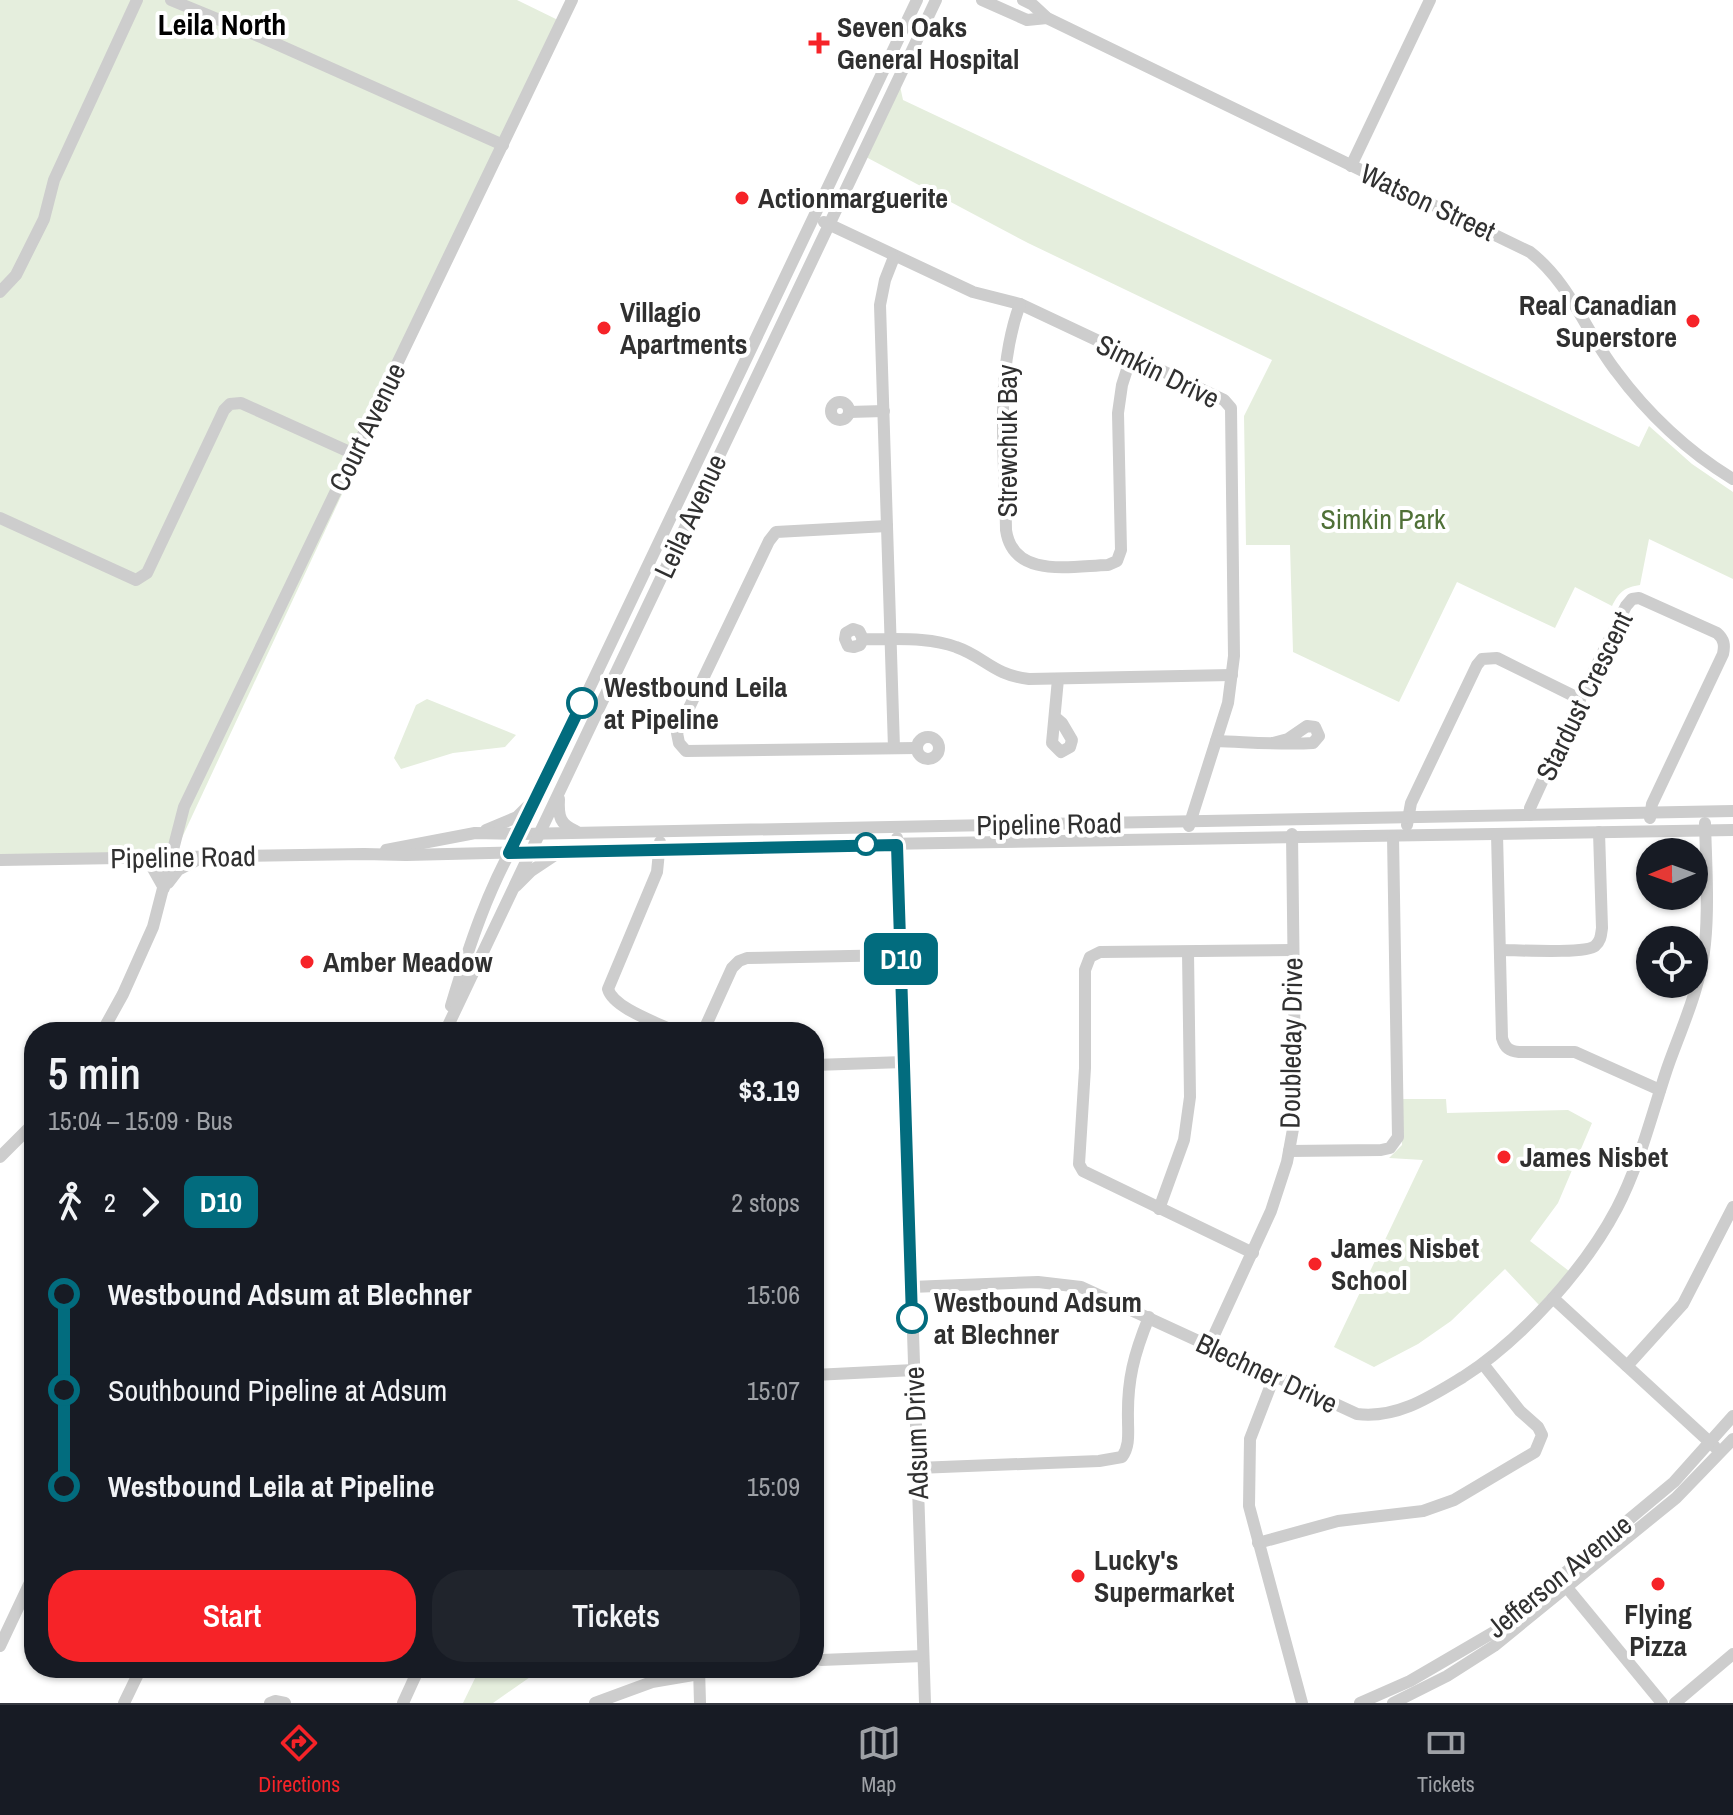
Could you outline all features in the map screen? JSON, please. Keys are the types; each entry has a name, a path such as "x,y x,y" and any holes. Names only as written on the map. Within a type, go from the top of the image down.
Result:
{"street":[{"path":"0,292 16,275 44,219 54,180 137,0"},
{"path":"171,0 503,145"},
{"name":"Court Avenue","path":"107,1022 153,927 184,807 572,0"},
{"name":"Leila Avenue","path":"447,1022 482,909 917,0"},
{"name":"Leila Avenue","path":"449,1022 936,0"},
{"name":"Watson Street","path":"982,0 1027,20 1047,18"},
{"name":"Watson Street","path":"1023,0 1047,18 1517,243 1543,262 1571,295 1614,370 1645,407 1690,449 1733,479"},
{"path":"1351,166 1430,0"},
{"name":"Simkin Drive","path":"814,217 973,292 1020,304 1224,400 1231,408 1236,622 1232,675 1228,703 1189,821 1188,840"},
{"path":"894,257 880,305 894,748"},
{"name":"Strewchuk Bay","path":"1020,304 1008,345 1004,379 1006,530 1008,541 1022,560 1036,565 1057,566 1108,565 1117,561 1121,550 1119,398 1131,357"},
{"path":"0,518 136,580 147,573 224,410 230,404 241,403 354,454"},
{"path":"849,412 884,411"},
{"path":"887,526 776,532 677,733 679,743 686,751 917,748"},
{"name":"Stardust Crescent","path":"1530,815 1530,808 1580,699 1626,606 1632,599 1646,599 1723,638 1723,654 1650,813 1650,832"},
{"path":"863,639 938,641 966,651 1011,677 1058,679 1232,675"},
{"path":"1408,836 1407,817 1411,803 1482,659 1497,658 1580,699"},
{"path":"1055,717 1058,679"},
{"path":"1216,741 1273,743"},
{"path":"560,790 558,816 568,828 579,832"},
{"path":"475,833 515,818 539,795"},
{"name":"Pipeline Road","path":"367,854 475,833 1733,811"},
{"name":"Blechner Drive","path":"911,1287 1055,1283 1091,1290 1347,1411 1378,1415 1415,1404 1483,1364 1553,1298 1580,1265 1618,1206 1638,1157 1702,961 1706,919 1705,812"},
{"name":"Doubleday Drive","path":"1209,1346 1271,1211 1289,1151 1294,1118 1295,1072 1291,820"},
{"name":"Adsum Drive","path":"896,827 925,1703"},
{"name":"Pipeline Road","path":"0,860 1733,830"},
{"path":"656,1022 612,999 608,989 654,882 661,850 660,831"},
{"path":"1500,950 1583,950 1596,945 1602,928 1599,832"},
{"path":"1497,834 1504,1046 1519,1052 1575,1052 1660,1090"},
{"path":"1289,1151 1381,1150 1390,1148 1398,1137 1393,836"},
{"path":"510,891 531,871 561,852"},
{"path":"138,858 151,865 164,888 178,870 203,857"},
{"path":"1253,1253 1090,1176 1079,1164 1085,1068 1085,970 1090,957 1100,952 1292,950"},
{"path":"1159,1209 1184,1140 1190,1097 1188,952"},
{"path":"708,1022 732,968 747,958 900,955"},
{"path":"824,1065 904,1062"},
{"path":"0,1157 24,1133"},
{"path":"1627,1366 1683,1304 1733,1207"},
{"path":"1553,1298 1721,1452"},
{"path":"917,1468 1099,1461 1122,1457 1127,1451 1128,1440 1127,1389 1133,1358 1149,1317"},
{"path":"1258,1543 1338,1521 1423,1511 1467,1493 1535,1452 1542,1435 1538,1427 1520,1411 1483,1364"},
{"path":"824,1374 914,1370"},
{"path":"1274,1377 1257,1417 1248,1457 1249,1506 1302,1703"},
{"name":"Jefferson Avenue","path":"1393,1703 1494,1646 1674,1482 1733,1416"},
{"name":"Jefferson Avenue","path":"1564,1583 1676,1498 1733,1439"},
{"path":"1564,1583 1662,1703"},
{"path":"0,1646 24,1595"},
{"path":"1675,1703 1733,1654"},
{"path":"824,1660 923,1656"},
{"path":"124,1703 136,1678"},
{"path":"403,1703 414,1678"},
{"path":"595,1703 669,1678"},
{"path":"699,1678 700,1703"},
{"name":"Jefferson Avenue","path":"1360,1703 1416,1692"},
{"path":"270,1703 285,1703"}],"green space":[{"path":"0,0 517,0 562,22 173,857 0,860"},
{"name":"Simkin Park","path":"900,86 903,100 1639,447 1649,426 1692,464 1733,492 1733,579 1649,539 1640,585 1623,591 1612,606 1575,587 1555,628 1457,582 1399,702 1293,652 1290,545 1246,545 1244,416 1272,360 1028,243 866,157"},
{"path":"427,699 516,735 505,747 453,753 401,769 394,758 416,705"},
{"path":"1402,1099 1446,1099 1447,1113 1568,1110 1592,1123 1558,1203 1530,1241 1569,1271 1539,1305 1505,1269 1451,1321 1418,1344 1374,1367 1334,1347 1423,1160 1389,1158 1402,1145"},
{"path":"475,1678 529,1678 493,1703 463,1703"}],"bus line":[{"name":"D10","path":"582,703 509,853 897,845 912,1318"}],"place":[{"name":"Seven Oaks General Hospital","path":"819,43"},
{"name":"Actionmarguerite","path":"742,198"},
{"name":"Real Canadian Superstore","path":"1693,321"},
{"name":"Villagio Apartments","path":"604,328"},
{"name":"Westbound Leila at Pipeline","path":"582,703"},
{"name":"Amber Meadow","path":"307,962"},
{"name":"James Nisbet","path":"1504,1157"},
{"name":"James Nisbet School","path":"1315,1264"},
{"name":"Westbound Adsum at Blechner","path":"912,1318"},
{"name":"Lucky's Supermarket","path":"1078,1576"},
{"name":"Flying Pizza","path":"1658,1584"}],"district":[{"name":"Leila North","path":"222,25"}]}
